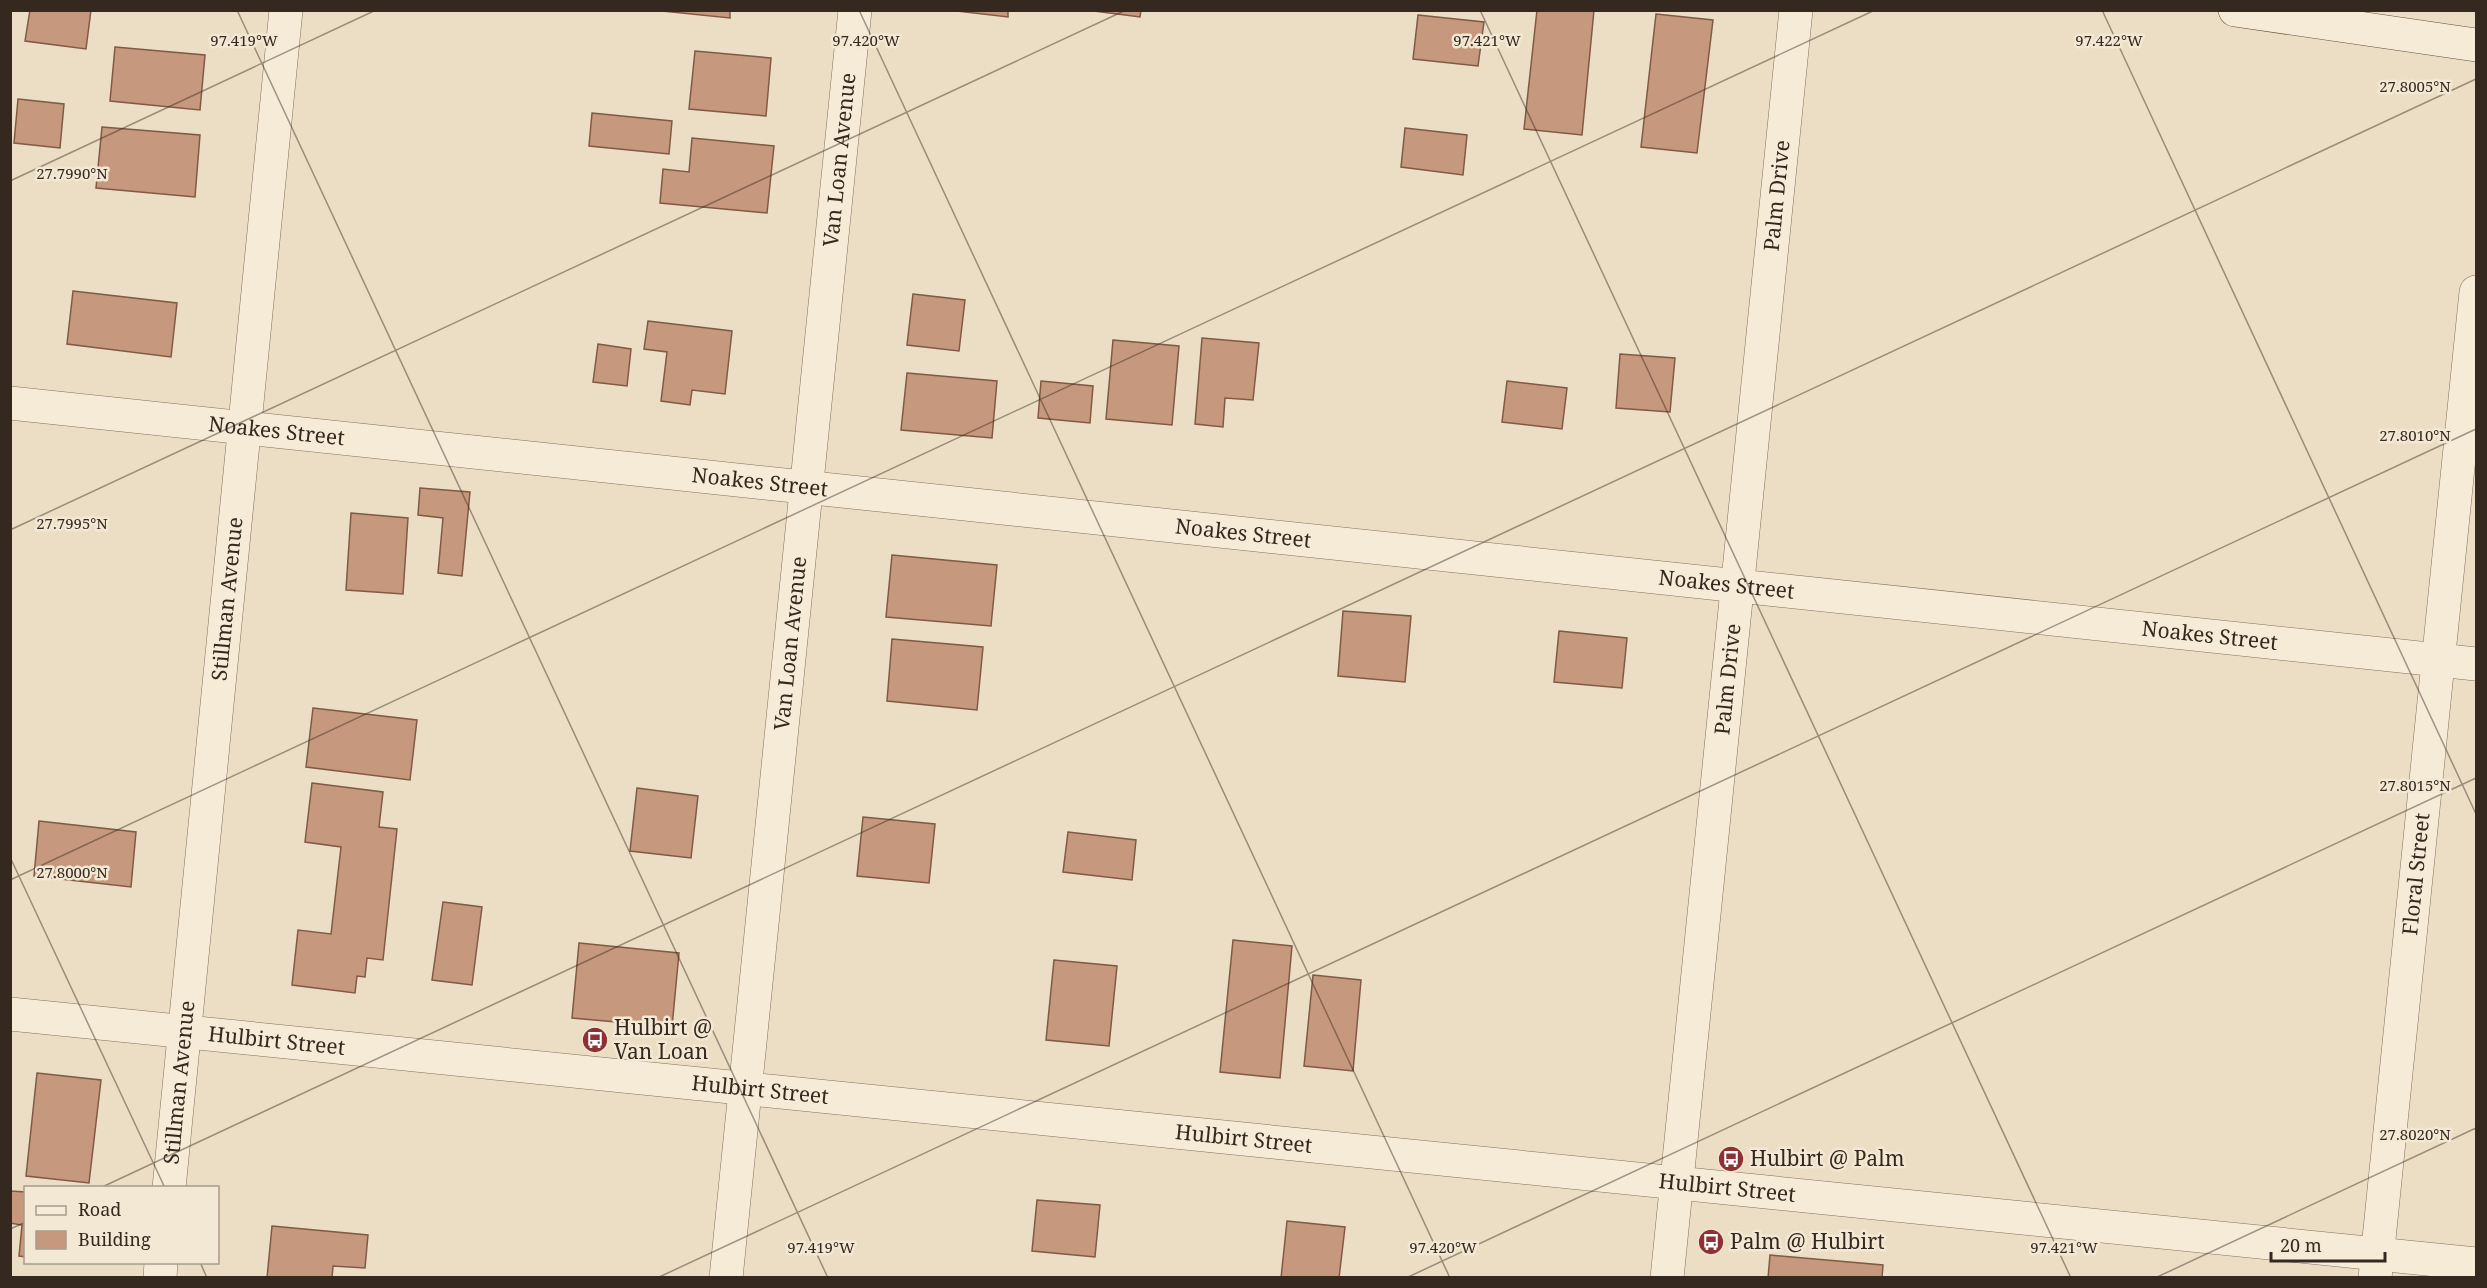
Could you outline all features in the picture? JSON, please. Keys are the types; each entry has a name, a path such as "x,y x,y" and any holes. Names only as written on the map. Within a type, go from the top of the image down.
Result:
{"street":[{"name":"Stillman Avenue","path":"169,1186 286,10"},
{"name":"Van Loan Avenue","path":"726,1278 855,10"},
{"name":"Palm Drive","path":"1667,1278 1796,10"},
{"path":"2235,10 2476,45"},
{"name":"Floral Street","path":"2376,1266 2476,292"},
{"name":"Noakes Street","path":"10,403 2476,664"},
{"name":"Hulbirt Street","path":"10,1014 1677,1183 2376,1266 2476,1264"}],"building":[{"path":"30,10 91,10 86,49 25,41"},
{"path":"652,10 730,10 730,18"},
{"path":"948,10 1008,10 1008,17"},
{"path":"1086,10 1141,10 1140,17"},
{"path":"1537,10 1594,10 1582,135 1524,129"},
{"path":"1656,14 1713,20 1697,153 1641,147"},
{"path":"1418,15 1484,22 1478,66 1413,59"},
{"path":"115,47 205,55 200,110 110,101"},
{"path":"695,51 771,58 766,116 689,109"},
{"path":"18,99 64,104 60,148 14,143"},
{"path":"592,113 672,121 669,154 589,146"},
{"path":"102,127 200,135 195,197 96,188"},
{"path":"1405,128 1467,135 1463,175 1401,167"},
{"path":"692,138 774,146 767,213 660,203 663,169 689,172"},
{"path":"73,291 177,303 171,357 67,344"},
{"path":"913,294 965,300 959,351 907,345"},
{"path":"648,321 732,331 725,394 692,390 690,405 661,401 667,352 644,349"},
{"path":"1202,338 1259,343 1253,400 1225,398 1223,427 1195,424"},
{"path":"1113,340 1179,346 1172,425 1106,419"},
{"path":"598,344 631,349 627,386 593,382"},
{"path":"1620,354 1675,358 1670,412 1616,408"},
{"path":"907,373 997,381 992,438 901,430"},
{"path":"1041,381 1093,386 1090,423 1038,418"},
{"path":"1507,381 1567,388 1562,429 1502,422"},
{"path":"420,488 470,492 462,576 438,573 443,518 418,515"},
{"path":"351,513 408,518 403,594 346,590"},
{"path":"892,555 997,565 991,626 886,617"},
{"path":"1343,611 1411,616 1405,682 1338,676"},
{"path":"1559,631 1627,638 1622,688 1554,682"},
{"path":"892,639 983,647 977,710 887,701"},
{"path":"313,708 417,720 410,780 306,767"},
{"path":"312,783 383,792 379,827 397,829 383,960 367,958 365,977 357,976 355,993 292,985 298,930 331,934 341,847 305,842"},
{"path":"637,788 698,796 691,858 630,851"},
{"path":"863,817 935,824 929,883 857,876"},
{"path":"39,821 136,832 131,887 34,876"},
{"path":"1068,832 1136,840 1132,880 1063,872"},
{"path":"443,902 482,907 472,985 432,980"},
{"path":"1233,940 1292,946 1280,1078 1220,1072"},
{"path":"579,943 679,953 672,1027 572,1018"},
{"path":"1054,960 1117,966 1109,1046 1046,1040"},
{"path":"1313,975 1361,980 1353,1071 1304,1066"},
{"path":"37,1073 101,1080 89,1183 26,1176"},
{"path":"10,1191 24,1192 24,1257 19,1256 22,1225 10,1223"},
{"path":"1037,1200 1100,1205 1095,1257 1032,1251"},
{"path":"1287,1221 1345,1227 1339,1278 1281,1278"},
{"path":"272,1226 368,1235 365,1268 333,1266 332,1278 267,1278"},
{"path":"1770,1255 1883,1265 1882,1278 1768,1278"}],"place":[{"name":"Hulbirt @ Van Loan","path":"595,1040"},
{"name":"Hulbirt @ Palm","path":"1731,1159"},
{"name":"Palm @ Hulbirt","path":"1711,1242"}]}
